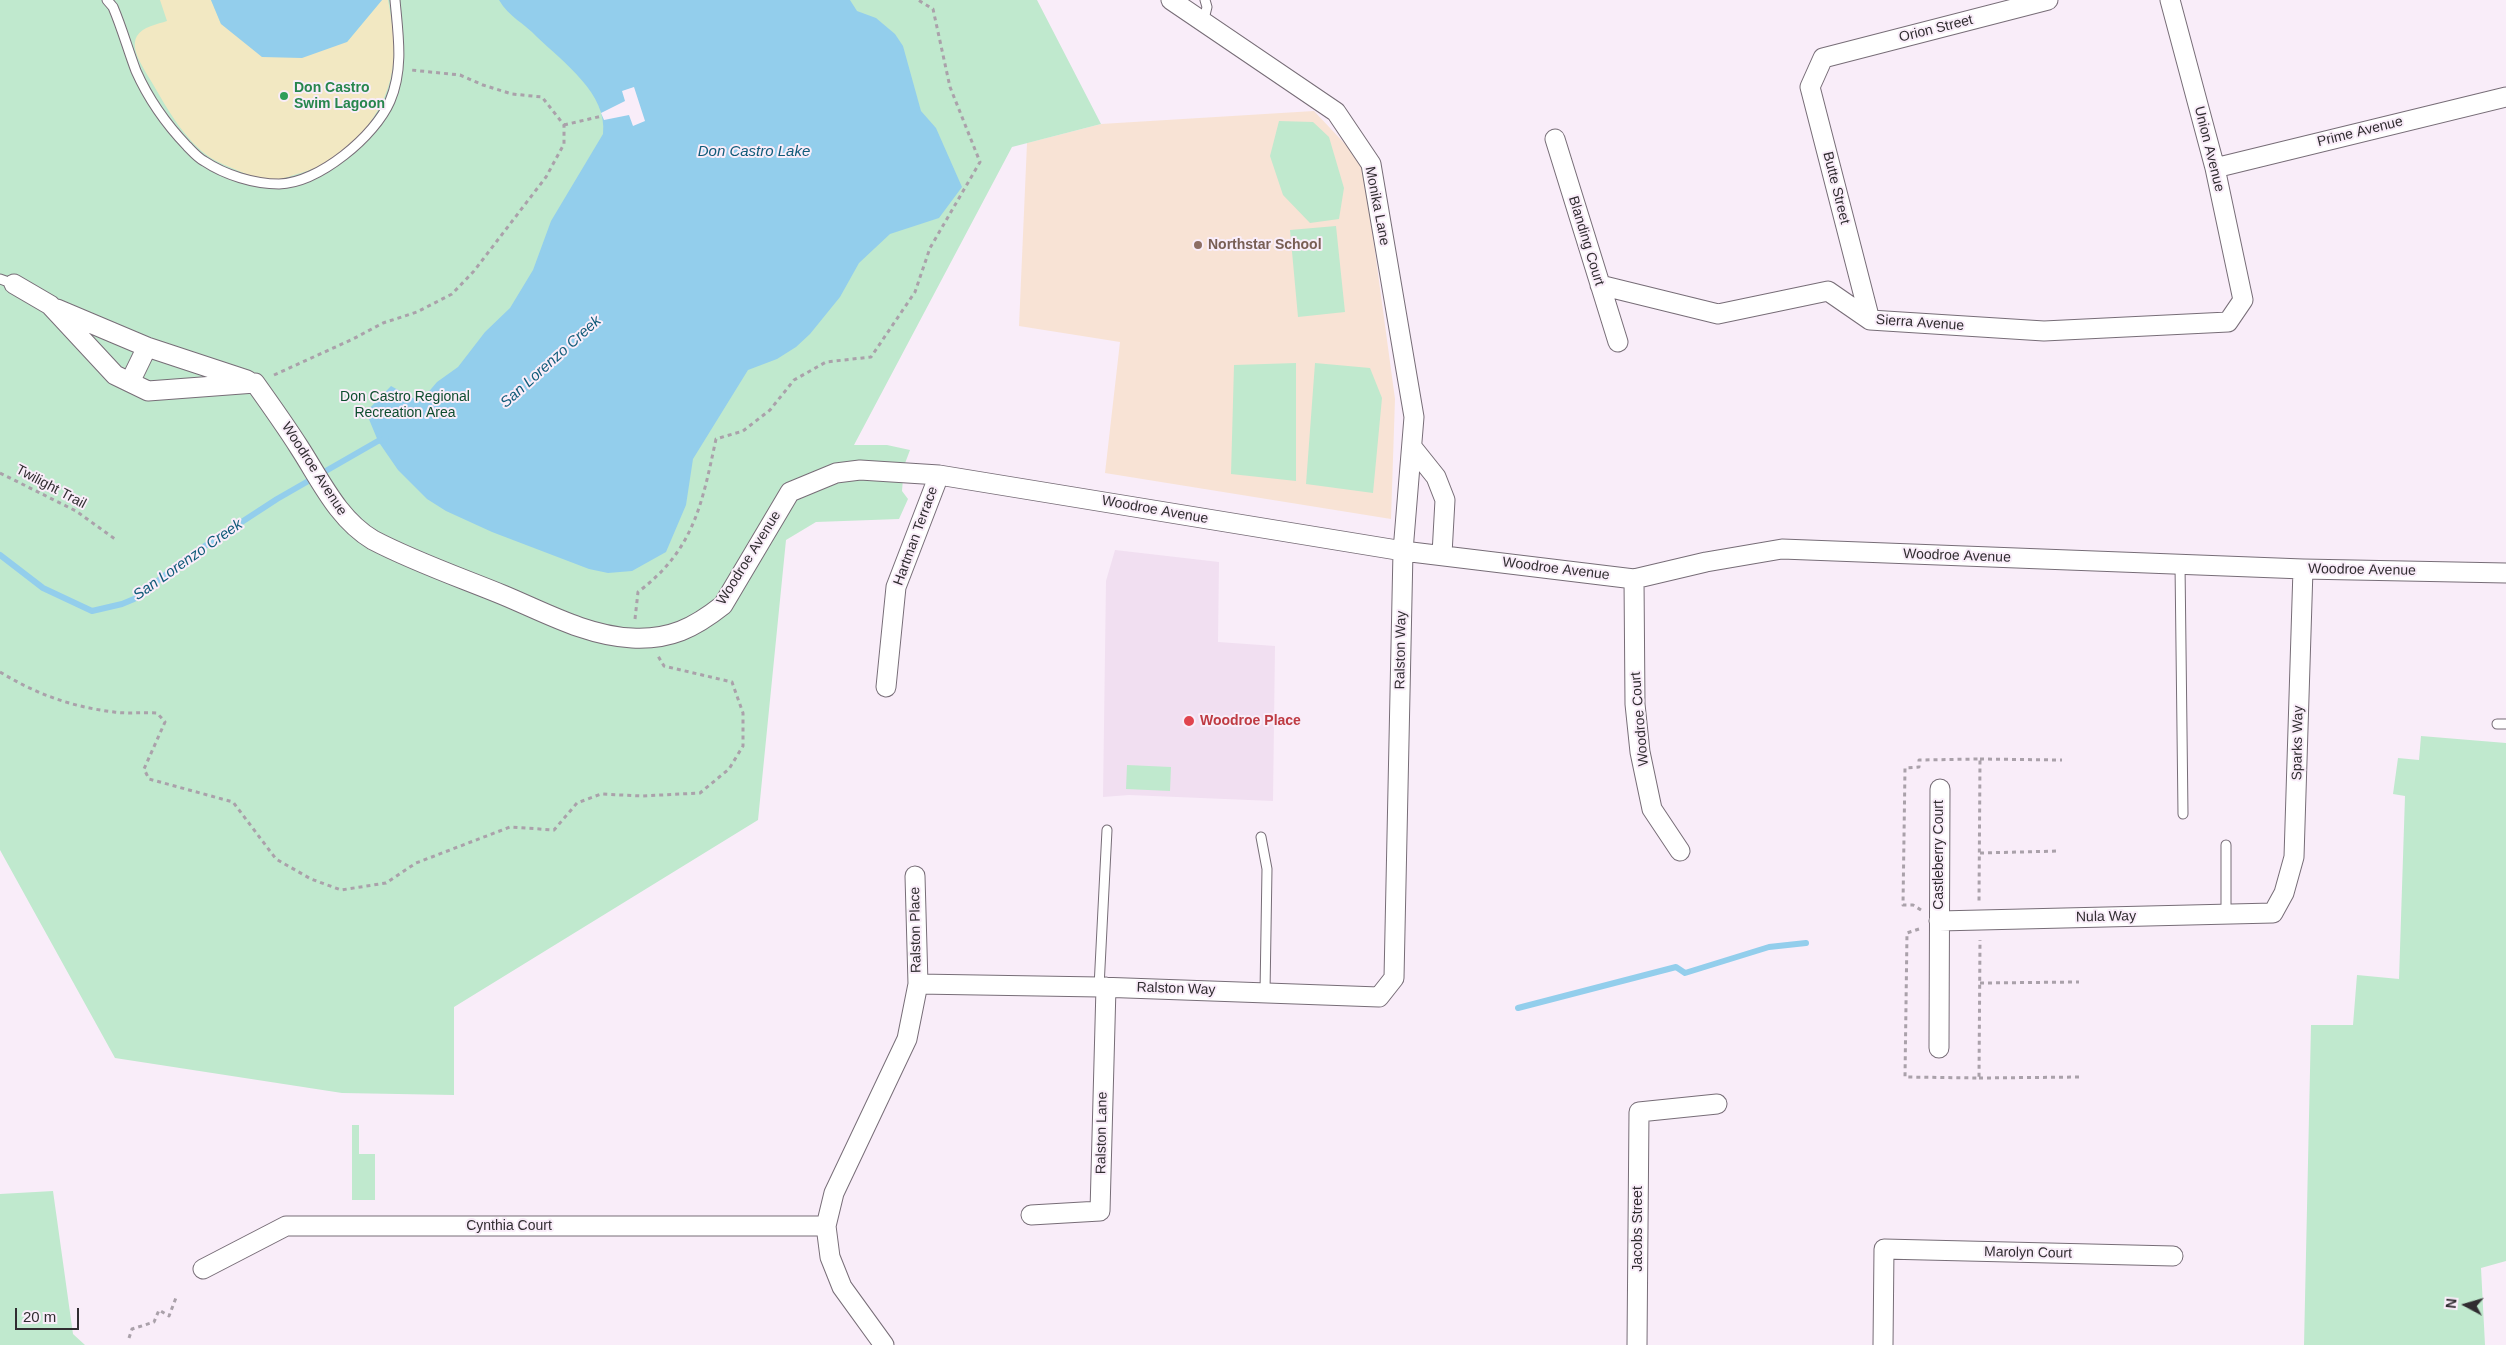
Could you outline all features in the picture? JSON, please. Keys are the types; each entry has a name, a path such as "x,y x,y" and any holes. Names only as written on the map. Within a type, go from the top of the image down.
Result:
{"street":[{"name":"Monika Lane","path":"1171,0 1336,112 1371,164 1414,417 1403,551"},
{"name":"Orion Street","path":"1823,58 2048,0"},
{"name":"Union Avenue","path":"2170,0 2215,168 2242,300"},
{"name":"Butte Street","path":"1823,58 1810,87 1870,320"},
{"name":"Prime Avenue","path":"2215,168 2506,97"},
{"name":"Blanding Court","path":"1555,139 1618,342"},
{"path":"7,282 50,305 147,347 255,383"},
{"name":"Sierra Avenue","path":"1600,285 1718,314 1828,292 1870,320 2044,331 2228,322 2242,300"},
{"path":"50,305 115,375 148,391 255,383"},
{"path":"130,382 147,347"},
{"name":"Woodroe Avenue","path":"255,383 301,449 334,503 355,528 394,551 591,631 619,637 648,638 677,633 692,627 722,605 790,492 836,473 860,470 938,475 1403,551 1442,554 1634,579 1706,562 1782,549 2303,569 2506,574"},
{"path":"1412,447 1436,477 1445,500 1442,554"},
{"name":"Hartman Terrace","path":"886,687 896,587 938,475"},
{"name":"Ralston Way","path":"918,984 1102,987 1379,997 1394,978 1403,551"},
{"name":"Sparks Way","path":"2273,913 2284,893 2294,857 2303,569"},
{"name":"Woodroe Court","path":"1634,579 1635,704 1640,752 1652,809 1680,851"},
{"name":"Castleberry Court","path":"1939,1048 1940,789"},
{"name":"Ralston Place","path":"915,876 918,984"},
{"name":"Nula Way","path":"1939,921 2273,913"},
{"path":"884,1345 842,1287 830,1257 826,1226 834,1193 907,1039 918,984"},
{"name":"Ralston Lane","path":"1031,1215 1100,1211 1102,987"},
{"name":"Jacobs Street","path":"1637,1345 1639,1112 1717,1104"},
{"name":"Cynthia Court","path":"203,1269 286,1226 826,1226"},
{"name":"Marolyn Court","path":"1883,1345 1884,1249 2173,1256"}],"lane":[{"path":"107,0 113,7 136,72 162,117 203,161 256,182 281,184 310,175 336,161 356,146 390,102 398,73 400,54 395,0"},
{"path":"1203,23 1206,7 1205,0"},
{"path":"2180,564 2183,814"},
{"path":"1102,987 1107,830"},
{"path":"1261,837 1266,869 1265,992"},
{"path":"2226,845 2226,914"}],"path":[{"path":"0,672 19,684 65,704 116,713 157,713 165,722 144,769 149,779 233,802 276,859 311,879 341,890 386,884 416,863 510,827 554,830 577,803 601,794 642,796 700,793 729,769 743,746 744,713 732,682 664,666 634,617 638,592 660,576 679,552 697,515 716,439 743,431 770,410 794,380 826,362 871,357 915,292 930,248 980,162 950,87 933,9 918,0"},
{"path":"255,383 331,350 383,323 417,312 452,294 474,271 546,177 564,144 564,125 542,97 512,94 460,75 437,71 412,70 398,73"},
{"path":"564,125 602,116"},
{"name":"Twilight Trail","path":"0,473 76,511 115,539"},
{"path":"1942,759 2062,760"},
{"path":"1979,904 1980,759"},
{"path":"1980,853 2059,851"},
{"path":"1980,983 2079,982"},
{"path":"1978,1078 2082,1077"},
{"path":"129,1338 132,1329 154,1322 159,1310 169,1316 177,1295"}],"shaded area":[{"name":"Northstar School","path":"1314,111 1363,163 1395,399 1391,519 1105,473 1120,342 1019,326 1027,143 1101,124"},
{"name":"Woodroe Place","path":"1115,550 1219,562 1218,642 1275,646 1273,801 1129,795 1103,797 1106,581"}],"green space":[{"name":"Don Castro Regional Recreation Area","path":"0,0 1037,0 1101,124 1012,147 854,445 887,445 910,450 904,466 902,491 908,499 899,519 816,522 786,540 758,820 454,1007 454,1095 342,1093 115,1058 0,850"},
{"path":"1279,121 1313,122 1329,137 1344,188 1339,219 1310,223 1283,195 1270,156"},
{"path":"1336,226 1345,312 1298,317 1290,230"},
{"path":"1296,363 1296,481 1231,474 1234,365"},
{"path":"1315,363 1370,368 1382,398 1373,493 1306,484"},
{"path":"2421,736 2506,743 2506,1261 2481,1268 2485,1345 2304,1345 2311,1025 2353,1025 2357,975 2399,979 2405,796 2393,794 2398,758 2419,760"},
{"path":"1127,765 1171,767 1170,791 1126,789"},
{"path":"352,1125 359,1125 359,1154 375,1154 375,1200 352,1200"},
{"path":"53,1191 73,1334 85,1345 0,1345 0,1194"}],"sand":[{"path":"160,0 211,0 221,24 347,42 382,0 388,0 394,55 388,87 382,102 361,135 349,147 326,163 309,170 282,179 271,180 251,176 221,163 201,151 184,133 163,102 136,53 135,41 139,33 150,26 167,21"}],"water":[{"name":"Don Castro Swim Lagoon","path":"211,0 382,0 347,42 302,58 262,57 221,24"},
{"name":"Don Castro Lake","path":"499,0 850,0 857,11 876,18 895,34 903,46 921,111 936,128 962,187 939,218 890,234 859,263 840,297 810,334 796,347 777,359 748,370 693,459 686,505 666,552 632,571 608,573 589,569 492,532 446,511 427,499 398,470 378,441 366,412 391,386 420,402 437,382 458,367 485,332 510,308 533,270 551,221 603,134 603,119 598,105 582,80 507,11"}],"pier":[{"path":"634,87 645,121 633,126 629,115 604,120 601,113 625,101 622,91"}],"waterway":[{"name":"San Lorenzo Creek","path":"0,555 43,588 92,611 122,604 134,599 191,555 277,499 378,441 386,439"},
{"path":"1518,1008 1676,967 1685,973 1769,947 1806,943"}],"place":[{"name":"Don Castro Swim Lagoon","path":"284,96"},
{"name":"Northstar School","path":"1198,245"},
{"name":"Woodroe Place","path":"1189,721"}]}
